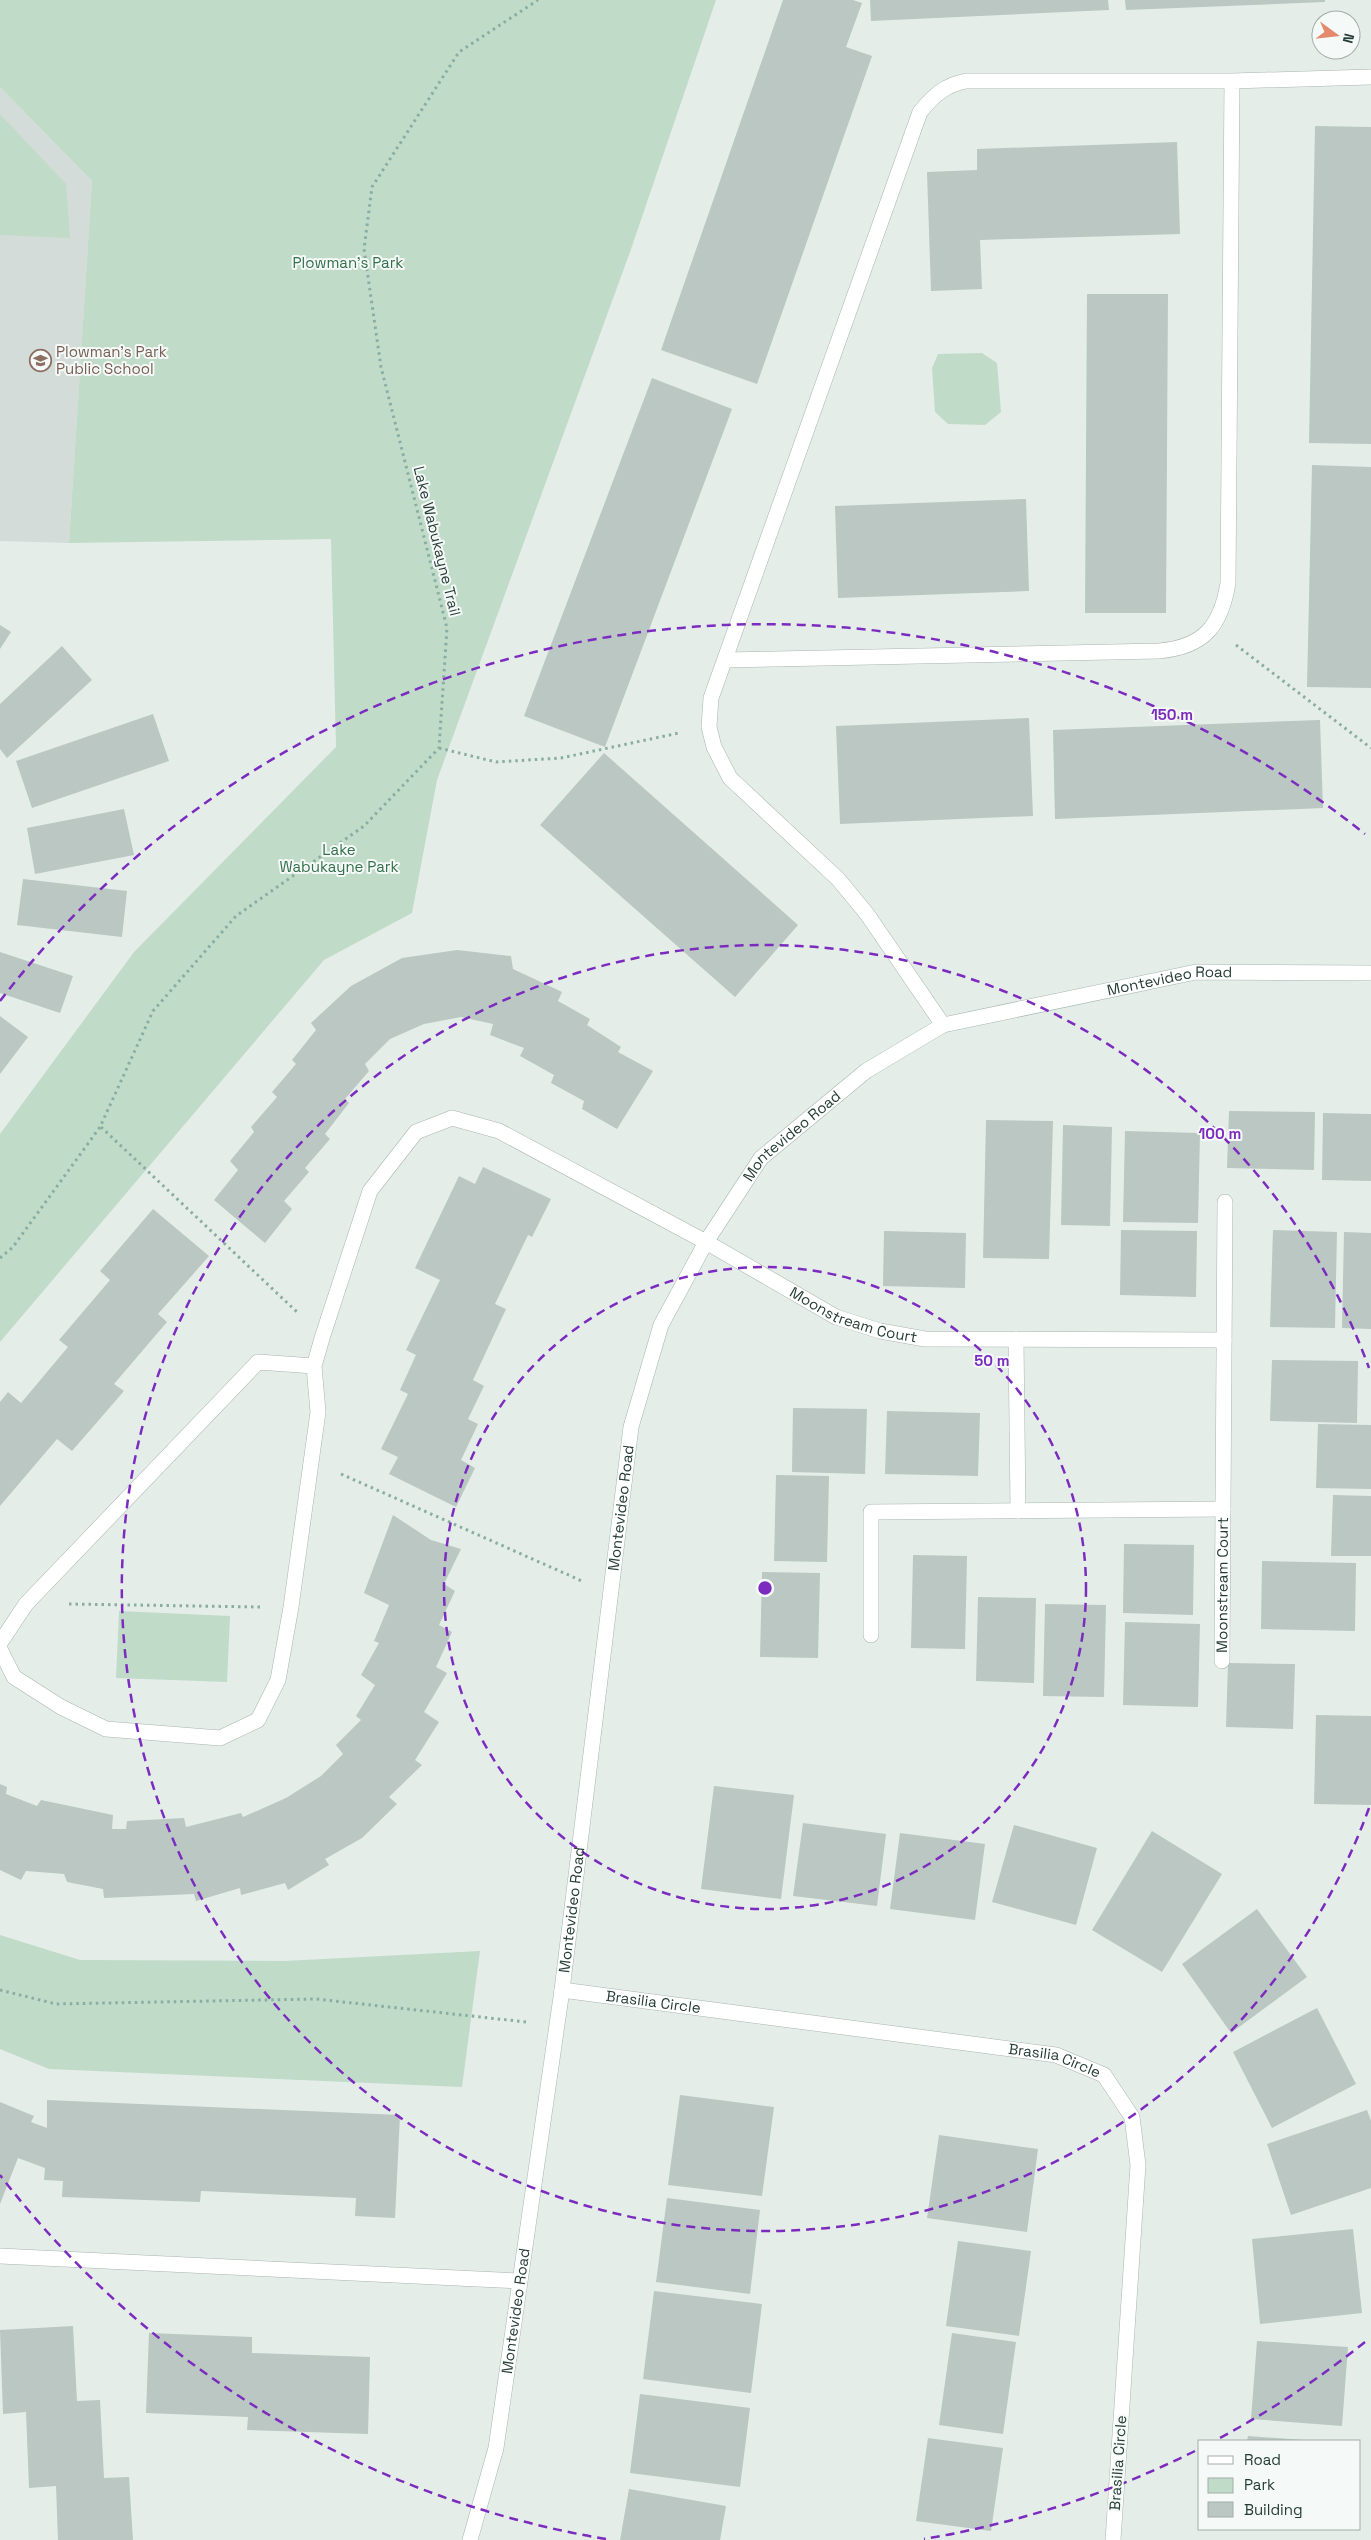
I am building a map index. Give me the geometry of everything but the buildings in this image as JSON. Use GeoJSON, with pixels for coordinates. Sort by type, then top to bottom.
{"type":"FeatureCollection","features":[{"type":"Feature","properties":{"kind":"street"},"geometry":{"type":"LineString","coordinates":[[942,1025],[867,914],[838,879],[734,783],[718,756],[709,727],[711,698],[920,112],[932,97],[949,84],[966,80],[1232,81],[1371,77]]}},
{"type":"Feature","properties":{"kind":"street"},"geometry":{"type":"LineString","coordinates":[[725,660],[1159,651],[1174,650],[1187,645],[1201,639],[1213,628],[1223,608],[1228,583],[1232,81]]}},
{"type":"Feature","properties":{"kind":"street","name":"Montevideo Road"},"geometry":{"type":"LineString","coordinates":[[470,2540],[496,2448],[562,1990],[631,1427],[661,1325],[706,1242],[761,1158],[866,1071],[942,1025],[1196,972],[1371,973]]}},
{"type":"Feature","properties":{"kind":"street","name":"Moonstream Court"},"geometry":{"type":"LineString","coordinates":[[314,1366],[370,1191],[416,1132],[452,1118],[499,1131],[706,1242],[836,1317],[880,1331],[925,1339],[1224,1340]]}},
{"type":"Feature","properties":{"kind":"street","name":"Moonstream Court"},"geometry":{"type":"LineString","coordinates":[[1222,1661],[1225,1202]]}},
{"type":"Feature","properties":{"kind":"street"},"geometry":{"type":"LineString","coordinates":[[1016,1339],[1018,1511]]}},
{"type":"Feature","properties":{"kind":"street"},"geometry":{"type":"LineString","coordinates":[[0,1643],[26,1604],[258,1362],[314,1366],[318,1412],[291,1608],[278,1680],[258,1720],[220,1738],[106,1729],[61,1706],[14,1677],[0,1649]]}},
{"type":"Feature","properties":{"kind":"street","name":"Moonstream Court"},"geometry":{"type":"LineString","coordinates":[[871,1635],[871,1512],[1223,1509]]}},
{"type":"Feature","properties":{"kind":"street","name":"Brasilia Circle"},"geometry":{"type":"LineString","coordinates":[[562,1990],[1056,2055],[1104,2075],[1132,2116],[1138,2165],[1113,2540]]}},
{"type":"Feature","properties":{"kind":"street"},"geometry":{"type":"LineString","coordinates":[[0,2256],[519,2281]]}},
{"type":"Feature","properties":{"kind":"path","name":"Lake Wabukayne Trail"},"geometry":{"type":"LineString","coordinates":[[439,748],[447,628],[381,367],[364,249],[372,187],[459,52],[538,0]]}},
{"type":"Feature","properties":{"kind":"path"},"geometry":{"type":"LineString","coordinates":[[1213,628],[1371,748]]}},
{"type":"Feature","properties":{"kind":"path"},"geometry":{"type":"LineString","coordinates":[[0,1258],[13,1247],[100,1127],[153,1011],[236,916],[364,826],[439,748],[496,762],[561,758],[709,727]]}},
{"type":"Feature","properties":{"kind":"path"},"geometry":{"type":"LineString","coordinates":[[100,1127],[323,1335]]}},
{"type":"Feature","properties":{"kind":"path"},"geometry":{"type":"LineString","coordinates":[[311,1460],[610,1593]]}},
{"type":"Feature","properties":{"kind":"path"},"geometry":{"type":"LineString","coordinates":[[26,1604],[291,1608]]}},
{"type":"Feature","properties":{"kind":"path"},"geometry":{"type":"LineString","coordinates":[[0,1990],[56,2004],[316,1999],[557,2025]]}},
{"type":"Feature","properties":{"kind":"shaded area","name":"Plowman's Park Public School"},"geometry":{"type":"Polygon","coordinates":[[[0,87],[92,181],[69,543],[0,541],[0,87]]]}},
{"type":"Feature","properties":{"kind":"green space","name":"Plowman's Park"},"geometry":{"type":"Polygon","coordinates":[[[0,0],[716,0],[630,252],[437,780],[412,913],[324,960],[0,1342],[0,1134],[134,952],[336,747],[331,539],[69,543],[92,181],[0,87],[0,0]]]}},
{"type":"Feature","properties":{"kind":"green space"},"geometry":{"type":"Polygon","coordinates":[[[0,114],[66,184],[70,238],[0,235],[0,114]]]}},
{"type":"Feature","properties":{"kind":"green space"},"geometry":{"type":"Polygon","coordinates":[[[982,353],[997,363],[1001,412],[985,425],[948,424],[935,412],[932,368],[938,354],[982,353]]]}},
{"type":"Feature","properties":{"kind":"green space"},"geometry":{"type":"Polygon","coordinates":[[[119,1611],[230,1616],[227,1682],[116,1678],[119,1611]]]}},
{"type":"Feature","properties":{"kind":"green space"},"geometry":{"type":"Polygon","coordinates":[[[0,1935],[80,1960],[284,1961],[480,1951],[462,2087],[49,2069],[0,2049],[0,1935]]]}},
{"type":"Feature","properties":{"kind":"place","name":"Plowman's Park Public School"},"geometry":{"type":"Point","coordinates":[40,361]}},
{"type":"Feature","properties":{"kind":"park label","name":"Lake Wabukayne Park"},"geometry":{"type":"Point","coordinates":[339,858]}}]}
